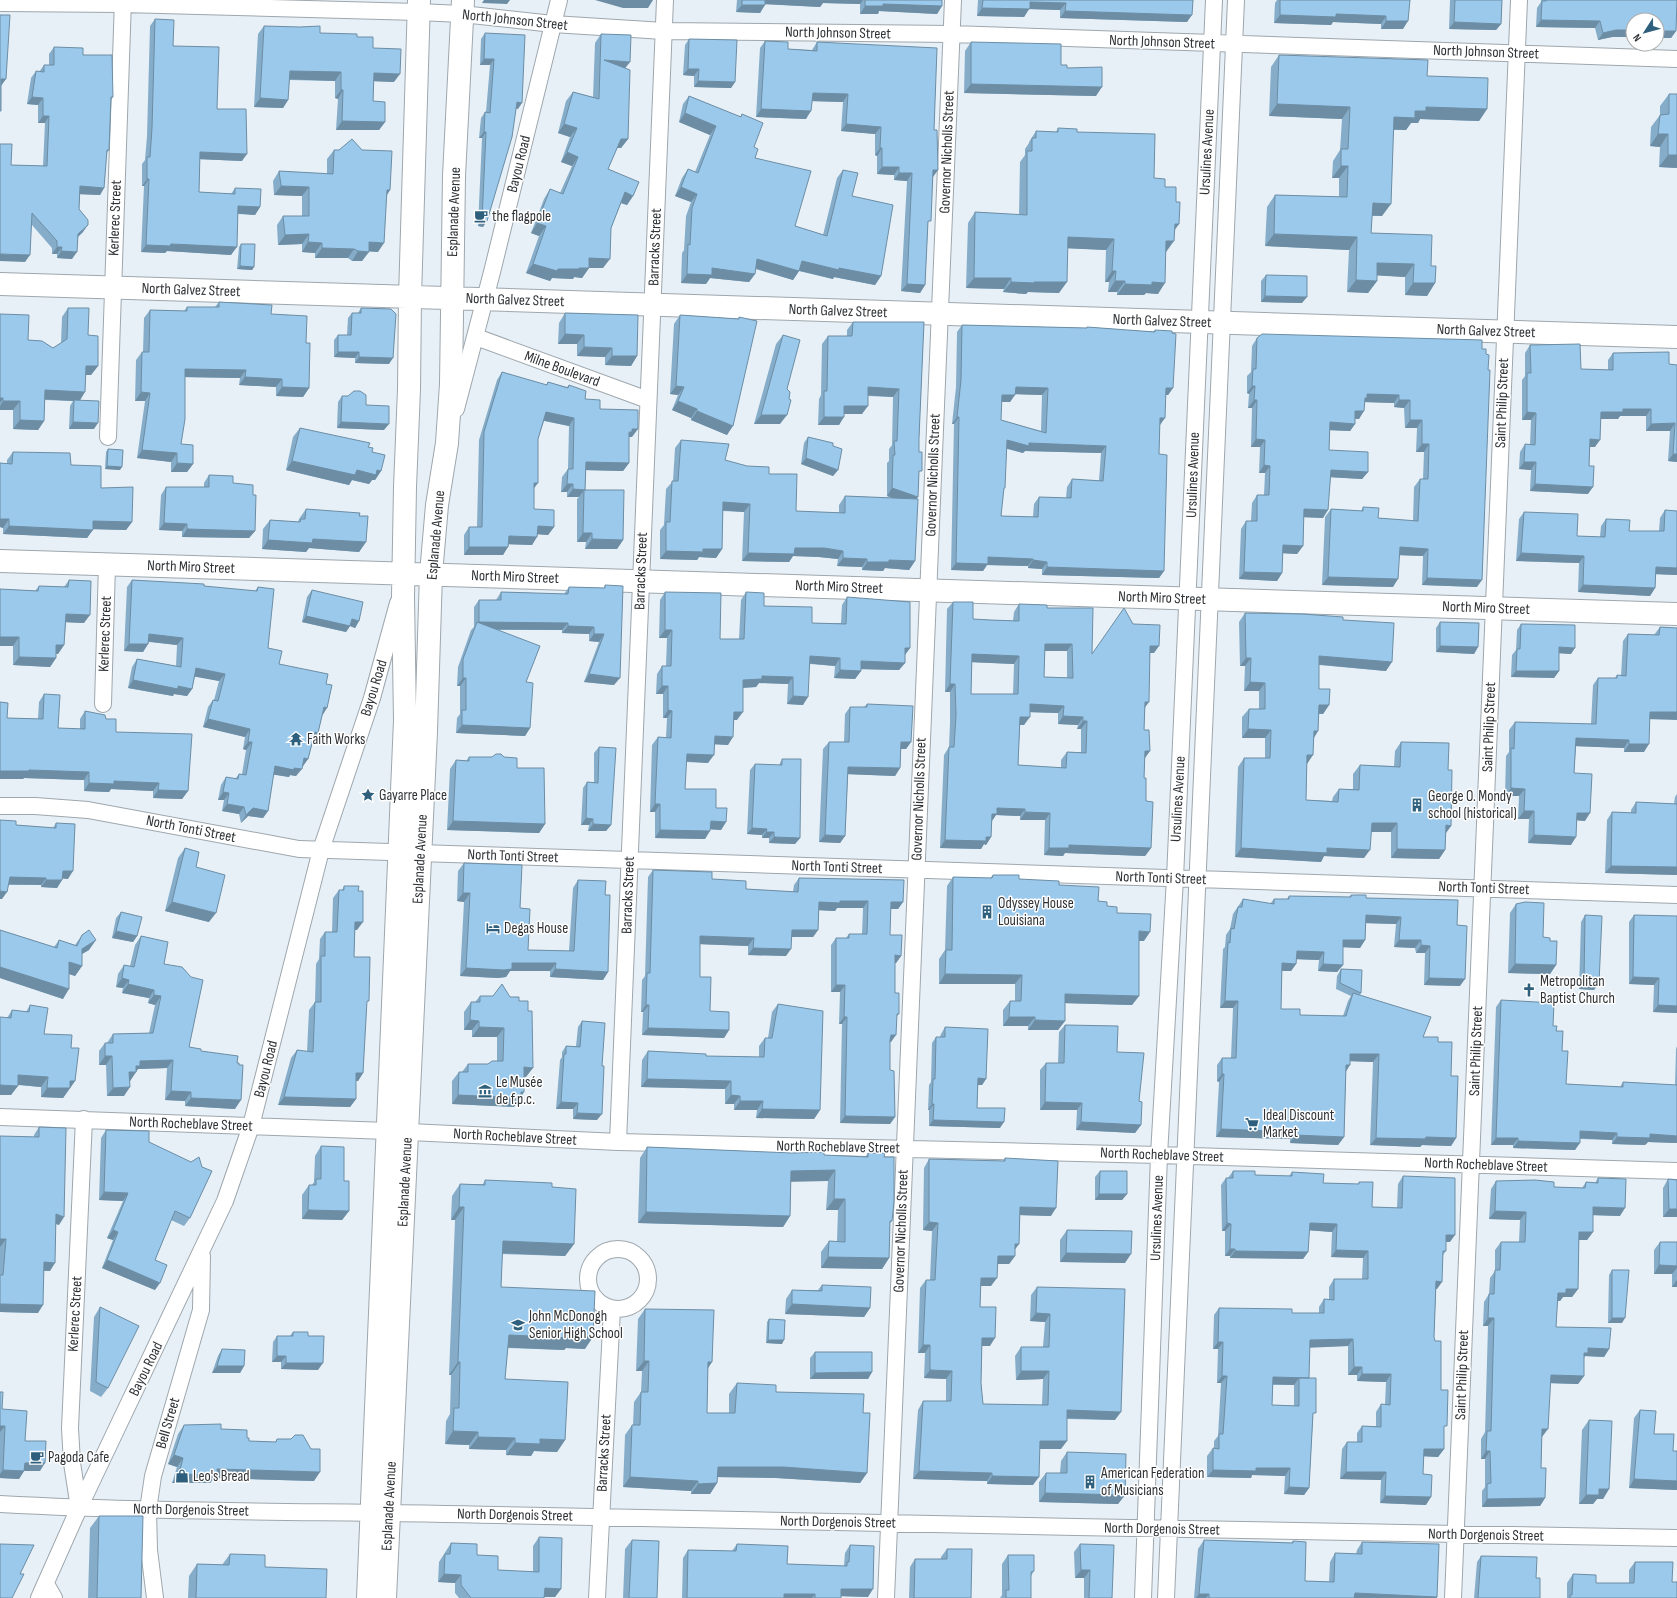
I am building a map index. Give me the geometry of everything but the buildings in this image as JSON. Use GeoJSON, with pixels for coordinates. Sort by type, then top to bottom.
{"type":"FeatureCollection","features":[{"type":"Feature","properties":{"kind":"street","name":"Bayou Road"},"geometry":{"type":"LineString","coordinates":[[447,443],[476,337],[559,0]]}},
{"type":"Feature","properties":{"kind":"street","name":"Barracks Street"},"geometry":{"type":"LineString","coordinates":[[618,1142],[665,0]]}},
{"type":"Feature","properties":{"kind":"street","name":"Governor Nicholls Street"},"geometry":{"type":"LineString","coordinates":[[886,1598],[953,0]]}},
{"type":"Feature","properties":{"kind":"street","name":"Ursulines Avenue"},"geometry":{"type":"LineString","coordinates":[[1143,1598],[1159,1155],[1175,878],[1214,0]]}},
{"type":"Feature","properties":{"kind":"street","name":"Ursulines Avenue"},"geometry":{"type":"LineString","coordinates":[[1166,1598],[1199,879],[1221,323],[1236,0]]}},
{"type":"Feature","properties":{"kind":"street","name":"Saint Philip Street"},"geometry":{"type":"LineString","coordinates":[[1453,1598],[1519,0]]}},
{"type":"Feature","properties":{"kind":"street","name":"North Johnson Street"},"geometry":{"type":"LineString","coordinates":[[0,3],[122,2],[462,7],[553,24],[664,31],[952,34],[1677,58]]}},
{"type":"Feature","properties":{"kind":"street","name":"Kerlerec Street"},"geometry":{"type":"LineString","coordinates":[[108,437],[122,2]]}},
{"type":"Feature","properties":{"kind":"street","name":"Esplanade Avenue"},"geometry":{"type":"LineString","coordinates":[[410,853],[404,720],[403,579],[419,6]]}},
{"type":"Feature","properties":{"kind":"street","name":"Esplanade Avenue"},"geometry":{"type":"LineString","coordinates":[[368,1598],[380,1512],[410,853],[437,505],[447,443],[451,384],[451,298],[454,176],[462,7]]}},
{"type":"Feature","properties":{"kind":"street","name":"North Galvez Street"},"geometry":{"type":"LineString","coordinates":[[0,284],[1677,337]]}},
{"type":"Feature","properties":{"kind":"street","name":"Milne Boulevard"},"geometry":{"type":"LineString","coordinates":[[476,337],[648,400]]}},
{"type":"Feature","properties":{"kind":"street","name":"North Miro Street"},"geometry":{"type":"LineString","coordinates":[[0,561],[107,564],[403,579],[431,574],[1677,614]]}},
{"type":"Feature","properties":{"kind":"street","name":"Kerlerec Street"},"geometry":{"type":"LineString","coordinates":[[103,704],[107,564]]}},
{"type":"Feature","properties":{"kind":"street","name":"Bayou Road"},"geometry":{"type":"LineString","coordinates":[[42,1591],[79,1508],[225,1201],[251,1126],[321,850],[372,698],[403,579]]}},
{"type":"Feature","properties":{"kind":"street","name":"North Tonti Street"},"geometry":{"type":"LineString","coordinates":[[0,806],[35,806],[88,810],[299,849],[1677,895]]}},
{"type":"Feature","properties":{"kind":"street","name":"North Rocheblave Street"},"geometry":{"type":"LineString","coordinates":[[0,1117],[618,1142],[905,1148],[1677,1171]]}},
{"type":"Feature","properties":{"kind":"street","name":"Kerlerec Street"},"geometry":{"type":"LineString","coordinates":[[79,1508],[72,1463],[70,1428],[84,1120]]}},
{"type":"Feature","properties":{"kind":"street","name":"Bell Street"},"geometry":{"type":"LineString","coordinates":[[155,1598],[149,1550],[148,1510],[153,1476],[201,1310],[202,1250]]}},
{"type":"Feature","properties":{"kind":"street","name":"Barracks Street"},"geometry":{"type":"LineString","coordinates":[[597,1598],[600,1517],[612,1309]]}},
{"type":"Feature","properties":{"kind":"street","name":"North Dorgenois Street"},"geometry":{"type":"LineString","coordinates":[[0,1504],[148,1510],[380,1512],[1169,1530],[1677,1538]]}},
{"type":"Feature","properties":{"kind":"street","name":"Esplanade Avenue"},"geometry":{"type":"LineString","coordinates":[[380,1512],[385,1598]]}},
{"type":"Feature","properties":{"kind":"street"},"geometry":{"type":"LineString","coordinates":[[42,1591],[54,1598]]}},
{"type":"Feature","properties":{"kind":"place","name":"the flagpole"},"geometry":{"type":"Point","coordinates":[481,216]}},
{"type":"Feature","properties":{"kind":"place","name":"Faith Works"},"geometry":{"type":"Point","coordinates":[296,739]}},
{"type":"Feature","properties":{"kind":"place","name":"Gayarre Place"},"geometry":{"type":"Point","coordinates":[368,795]}},
{"type":"Feature","properties":{"kind":"place","name":"George O. Mondy school (historical)"},"geometry":{"type":"Point","coordinates":[1417,805]}},
{"type":"Feature","properties":{"kind":"place","name":"Odyssey House Louisiana"},"geometry":{"type":"Point","coordinates":[987,912]}},
{"type":"Feature","properties":{"kind":"place","name":"Degas House"},"geometry":{"type":"Point","coordinates":[493,928]}},
{"type":"Feature","properties":{"kind":"place","name":"Metropolitan Baptist Church"},"geometry":{"type":"Point","coordinates":[1529,990]}},
{"type":"Feature","properties":{"kind":"place","name":"Le Musée de f.p.c."},"geometry":{"type":"Point","coordinates":[485,1091]}},
{"type":"Feature","properties":{"kind":"place","name":"Ideal Discount Market"},"geometry":{"type":"Point","coordinates":[1252,1124]}},
{"type":"Feature","properties":{"kind":"place","name":"John McDonogh Senior High School"},"geometry":{"type":"Point","coordinates":[518,1325]}},
{"type":"Feature","properties":{"kind":"place","name":"Pagoda Cafe"},"geometry":{"type":"Point","coordinates":[37,1457]}},
{"type":"Feature","properties":{"kind":"place","name":"Leo's Bread"},"geometry":{"type":"Point","coordinates":[182,1476]}},
{"type":"Feature","properties":{"kind":"place","name":"American Federation of Musicians"},"geometry":{"type":"Point","coordinates":[1090,1482]}}]}
